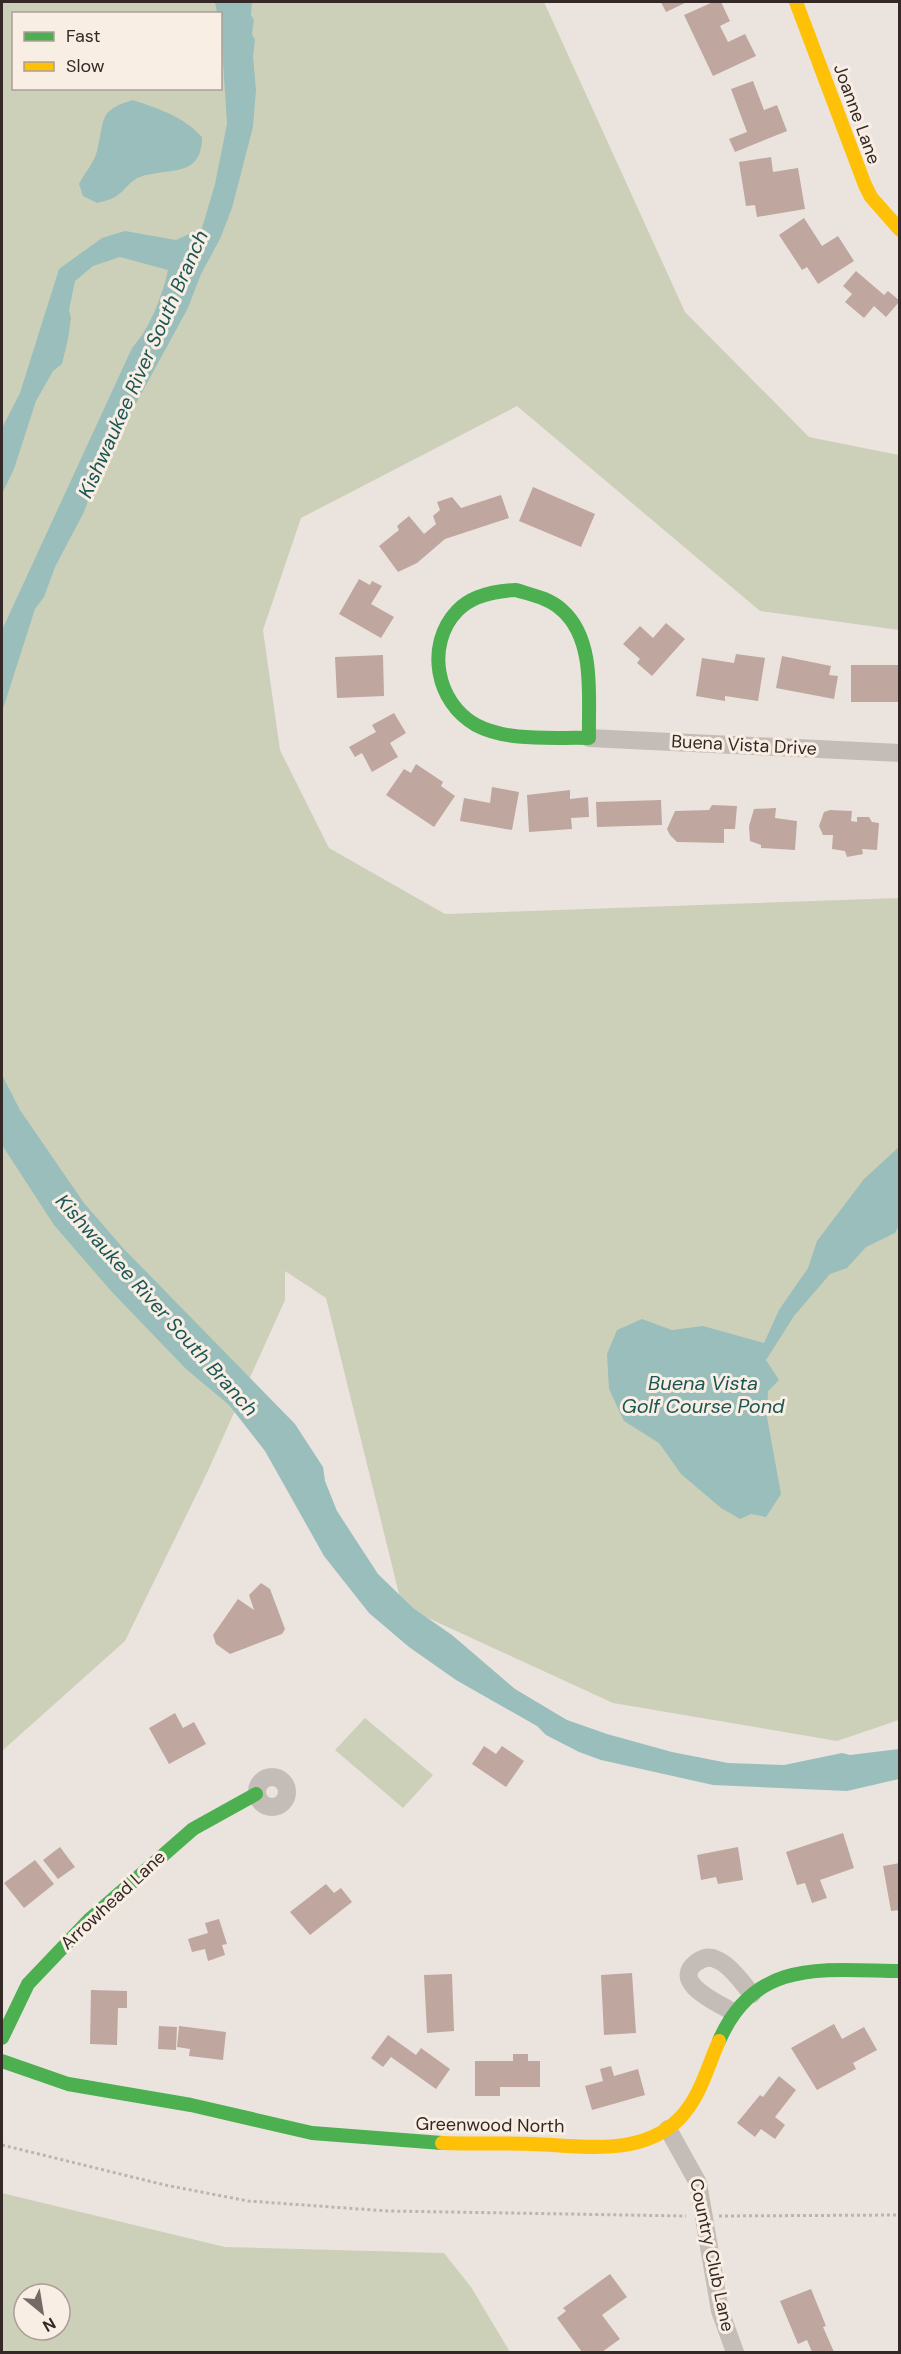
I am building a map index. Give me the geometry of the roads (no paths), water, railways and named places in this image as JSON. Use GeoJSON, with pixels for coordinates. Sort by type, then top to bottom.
{"type":"FeatureCollection","features":[{"type":"Feature","properties":{"kind":"street","name":"Joanne Lane"},"geometry":{"type":"LineString","coordinates":[[796,2],[865,186],[900,230]]}},
{"type":"Feature","properties":{"kind":"street","name":"Buena Vista Drive"},"geometry":{"type":"LineString","coordinates":[[590,738],[586,649],[576,627],[561,608],[532,593],[508,590],[485,594],[457,611],[443,634],[437,664],[444,693],[463,716],[476,725],[504,733],[590,738],[900,753]]}},
{"type":"Feature","properties":{"kind":"street","name":"Arrowhead Lane"},"geometry":{"type":"LineString","coordinates":[[2,2038],[28,1984],[89,1920],[193,1829],[256,1794]]}},
{"type":"Feature","properties":{"kind":"street"},"geometry":{"type":"LineString","coordinates":[[733,2012],[692,1985],[689,1977],[693,1965],[706,1958],[714,1958],[729,1969],[752,1994]]}},
{"type":"Feature","properties":{"kind":"street","name":"Greenwood North"},"geometry":{"type":"LineString","coordinates":[[2,2061],[74,2086],[189,2105],[289,2128],[339,2136],[411,2142],[594,2146],[642,2141],[681,2119],[699,2093],[718,2039],[733,2012],[752,1994],[779,1978],[795,1974],[900,1971]]}},
{"type":"Feature","properties":{"kind":"street","name":"Country Club Lane"},"geometry":{"type":"LineString","coordinates":[[668,2128],[694,2171],[720,2311],[735,2352]]}},
{"type":"Feature","properties":{"kind":"water","name":"Kishwaukee River South Branch"},"geometry":{"type":"Polygon","coordinates":[[[215,2],[252,2],[256,90],[253,127],[232,208],[188,308],[98,473],[84,512],[55,567],[44,597],[35,609],[2,712],[2,630],[132,348],[154,312],[168,270],[120,257],[93,266],[75,281],[69,310],[71,318],[68,339],[62,364],[53,371],[36,401],[14,469],[2,494],[2,428],[20,393],[59,269],[102,238],[125,231],[176,240],[202,228],[215,184],[227,124],[222,12],[217,12],[215,2]]]}},
{"type":"Feature","properties":{"kind":"water"},"geometry":{"type":"Polygon","coordinates":[[[133,100],[170,114],[187,124],[202,137],[200,150],[196,160],[190,165],[182,169],[140,177],[115,197],[97,203],[83,196],[79,184],[96,155],[104,118],[113,108],[133,100]]]}},
{"type":"Feature","properties":{"kind":"water","name":"Kishwaukee River South Branch"},"geometry":{"type":"Polygon","coordinates":[[[2,1075],[20,1110],[84,1203],[123,1248],[295,1424],[323,1467],[325,1481],[337,1511],[378,1574],[413,1608],[452,1635],[515,1689],[567,1720],[607,1734],[672,1752],[728,1763],[784,1765],[842,1753],[850,1755],[899,1749],[899,1779],[847,1791],[713,1785],[601,1760],[579,1752],[546,1735],[537,1726],[456,1680],[409,1647],[369,1613],[324,1556],[265,1451],[229,1405],[186,1369],[111,1291],[54,1225],[2,1145],[2,1075]]]}},
{"type":"Feature","properties":{"kind":"water","name":"Buena Vista Golf Course Pond"},"geometry":{"type":"Polygon","coordinates":[[[899,1147],[899,1225],[895,1233],[866,1247],[847,1268],[830,1274],[794,1316],[766,1360],[779,1380],[768,1391],[767,1417],[781,1494],[766,1517],[751,1514],[740,1519],[721,1508],[681,1474],[659,1443],[624,1421],[609,1389],[607,1354],[617,1330],[642,1319],[672,1330],[703,1326],[764,1343],[779,1310],[808,1268],[817,1241],[864,1179],[899,1147]]]}}]}
